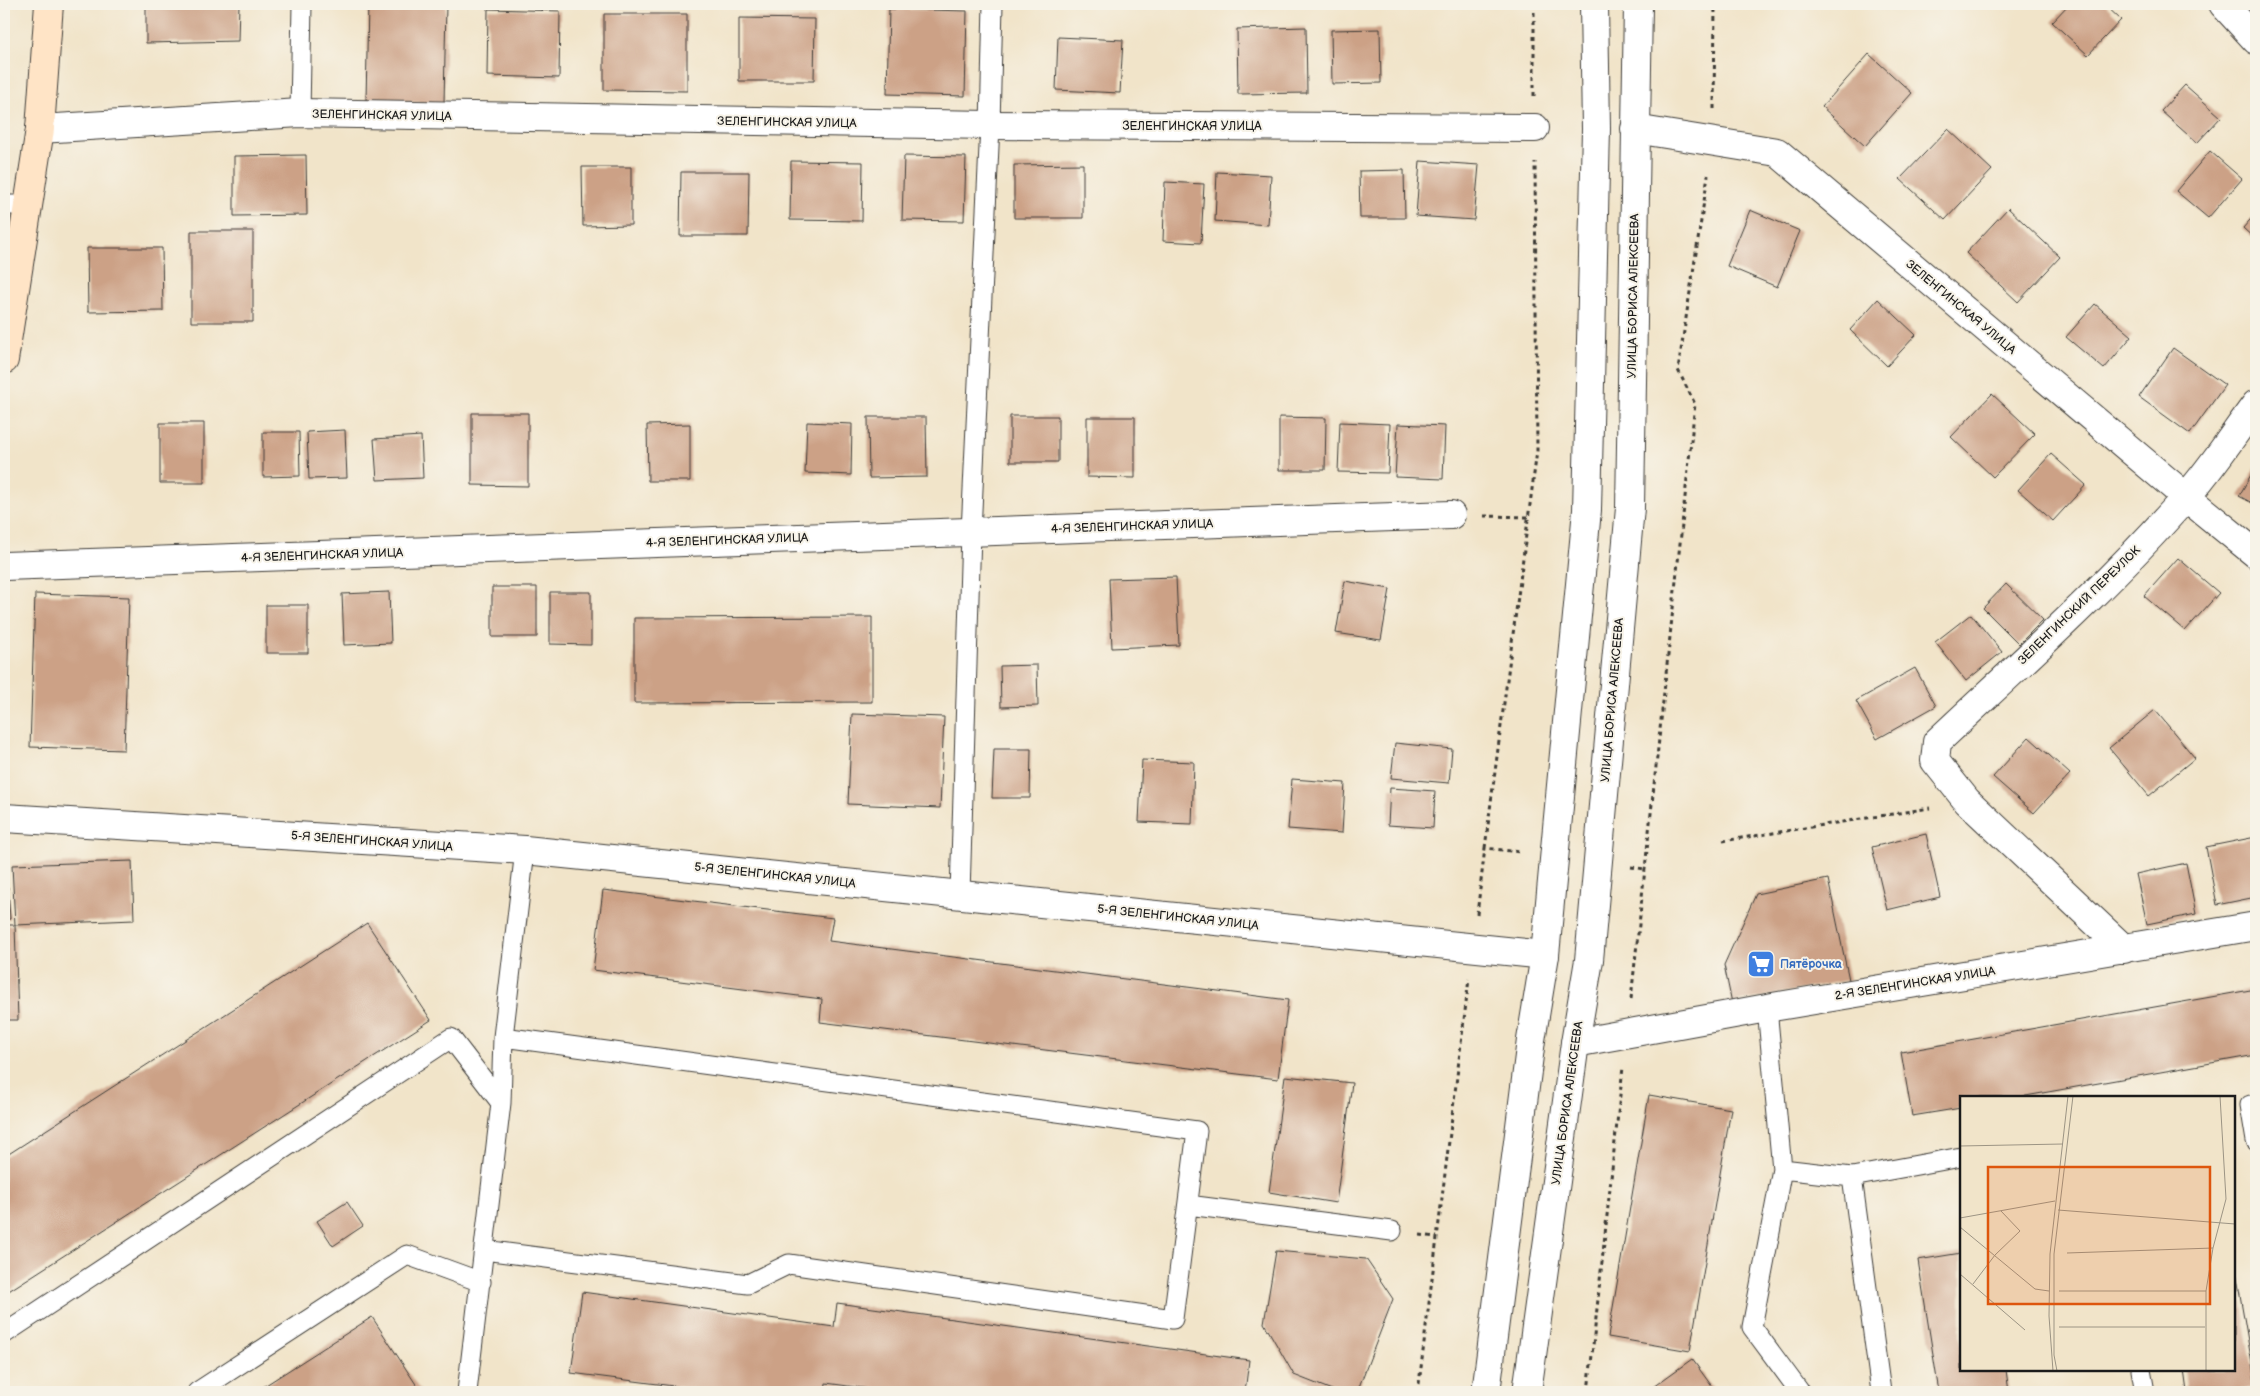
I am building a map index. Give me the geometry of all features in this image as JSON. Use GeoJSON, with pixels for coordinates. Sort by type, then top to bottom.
{"type":"FeatureCollection","features":[{"type":"Feature","properties":{"kind":"main road"},"geometry":{"type":"LineString","coordinates":[[4,360],[16,205],[40,129],[49,4]]}},
{"type":"Feature","properties":{"kind":"street"},"geometry":{"type":"LineString","coordinates":[[1486,1392],[1531,1040],[1545,955],[1587,510],[1596,129],[1594,4]]}},
{"type":"Feature","properties":{"kind":"street","name":"УЛИЦА БОРИСА АЛЕКСЕЕВА"},"geometry":{"type":"LineString","coordinates":[[1527,1392],[1575,1043],[1589,960],[1630,508],[1638,4]]}},
{"type":"Feature","properties":{"kind":"street"},"geometry":{"type":"LineString","coordinates":[[2223,4],[2256,40]]}},
{"type":"Feature","properties":{"kind":"street","name":"ЗЕЛЕНГИНСКАЯ УЛИЦА"},"geometry":{"type":"LineString","coordinates":[[40,129],[300,113],[990,125],[1534,128]]}},
{"type":"Feature","properties":{"kind":"street","name":"ЗЕЛЕНГИНСКАЯ УЛИЦА"},"geometry":{"type":"LineString","coordinates":[[1635,129],[1777,152],[2256,554]]}},
{"type":"Feature","properties":{"kind":"street","name":"ЗЕЛЕНГИНСКИЙ ПЕРЕУЛОК"},"geometry":{"type":"LineString","coordinates":[[2124,949],[1967,801],[1935,761],[1936,742],[2063,624],[2186,497],[2256,404]]}},
{"type":"Feature","properties":{"kind":"street","name":"4-Я ЗЕЛЕНГИНСКАЯ УЛИЦА"},"geometry":{"type":"LineString","coordinates":[[4,566],[1450,515]]}},
{"type":"Feature","properties":{"kind":"street","name":"5-Я ЗЕЛЕНГИНСКАЯ УЛИЦА"},"geometry":{"type":"LineString","coordinates":[[4,818],[524,850],[1545,955]]}},
{"type":"Feature","properties":{"kind":"street","name":"2-Я ЗЕЛЕНГИНСКАЯ УЛИЦА"},"geometry":{"type":"LineString","coordinates":[[1575,1043],[1767,1008],[2256,926]]}},
{"type":"Feature","properties":{"kind":"lane"},"geometry":{"type":"LineString","coordinates":[[300,113],[302,4]]}},
{"type":"Feature","properties":{"kind":"lane"},"geometry":{"type":"LineString","coordinates":[[960,894],[970,532],[990,125],[993,4]]}},
{"type":"Feature","properties":{"kind":"lane"},"geometry":{"type":"LineString","coordinates":[[468,1392],[501,1103],[503,1037],[524,850]]}},
{"type":"Feature","properties":{"kind":"lane"},"geometry":{"type":"LineString","coordinates":[[1767,1008],[1782,1169],[1752,1327],[1800,1392]]}},
{"type":"Feature","properties":{"kind":"lane"},"geometry":{"type":"LineString","coordinates":[[484,1250],[748,1284],[789,1264],[1174,1318],[1197,1131],[503,1037]]}},
{"type":"Feature","properties":{"kind":"lane"},"geometry":{"type":"LineString","coordinates":[[4,1334],[451,1038],[501,1103]]}},
{"type":"Feature","properties":{"kind":"lane"},"geometry":{"type":"LineString","coordinates":[[2247,1106],[2256,1141]]}},
{"type":"Feature","properties":{"kind":"lane"},"geometry":{"type":"LineString","coordinates":[[1782,1169],[1852,1177],[1960,1157]]}},
{"type":"Feature","properties":{"kind":"lane"},"geometry":{"type":"LineString","coordinates":[[1852,1177],[1881,1392]]}},
{"type":"Feature","properties":{"kind":"lane"},"geometry":{"type":"LineString","coordinates":[[1188,1205],[1392,1231]]}},
{"type":"Feature","properties":{"kind":"lane"},"geometry":{"type":"LineString","coordinates":[[196,1392],[407,1255],[481,1282]]}},
{"type":"Feature","properties":{"kind":"lane"},"geometry":{"type":"LineString","coordinates":[[2141,1371],[2145,1392]]}},
{"type":"Feature","properties":{"kind":"path"},"geometry":{"type":"LineString","coordinates":[[1485,848],[1537,451],[1534,4]]}},
{"type":"Feature","properties":{"kind":"path"},"geometry":{"type":"LineString","coordinates":[[1588,1392],[1695,404],[1678,370],[1713,141],[1716,4]]}},
{"type":"Feature","properties":{"kind":"path"},"geometry":{"type":"LineString","coordinates":[[1450,515],[1528,517]]}},
{"type":"Feature","properties":{"kind":"path"},"geometry":{"type":"LineString","coordinates":[[1723,841],[1967,801]]}},
{"type":"Feature","properties":{"kind":"path"},"geometry":{"type":"LineString","coordinates":[[1418,1392],[1473,948]]}},
{"type":"Feature","properties":{"kind":"building"},"geometry":{"type":"Polygon","coordinates":[[[146,4],[239,4],[238,41],[146,43],[146,4]]]}},
{"type":"Feature","properties":{"kind":"building"},"geometry":{"type":"Polygon","coordinates":[[[368,4],[446,4],[444,103],[366,101],[368,4]]]}},
{"type":"Feature","properties":{"kind":"building"},"geometry":{"type":"Polygon","coordinates":[[[2069,4],[2104,4],[2121,20],[2088,55],[2052,22],[2069,4]]]}},
{"type":"Feature","properties":{"kind":"building"},"geometry":{"type":"Polygon","coordinates":[[[488,9],[560,11],[559,78],[487,76],[488,9]]]}},
{"type":"Feature","properties":{"kind":"building"},"geometry":{"type":"Polygon","coordinates":[[[889,9],[967,11],[965,96],[887,94],[889,9]]]}},
{"type":"Feature","properties":{"kind":"building"},"geometry":{"type":"Polygon","coordinates":[[[604,14],[687,14],[687,91],[604,90],[604,14]]]}},
{"type":"Feature","properties":{"kind":"building"},"geometry":{"type":"Polygon","coordinates":[[[739,18],[815,19],[814,81],[739,81],[739,18]]]}},
{"type":"Feature","properties":{"kind":"building"},"geometry":{"type":"Polygon","coordinates":[[[1306,27],[1307,93],[1238,94],[1237,29],[1306,27]]]}},
{"type":"Feature","properties":{"kind":"building"},"geometry":{"type":"Polygon","coordinates":[[[1380,29],[1381,83],[1332,84],[1331,30],[1380,29]]]}},
{"type":"Feature","properties":{"kind":"building"},"geometry":{"type":"Polygon","coordinates":[[[1058,37],[1123,40],[1120,93],[1056,90],[1058,37]]]}},
{"type":"Feature","properties":{"kind":"building"},"geometry":{"type":"Polygon","coordinates":[[[1869,54],[1912,93],[1865,146],[1822,107],[1869,54]]]}},
{"type":"Feature","properties":{"kind":"building"},"geometry":{"type":"Polygon","coordinates":[[[2185,85],[2221,117],[2197,143],[2161,111],[2185,85]]]}},
{"type":"Feature","properties":{"kind":"building"},"geometry":{"type":"Polygon","coordinates":[[[1948,129],[1992,170],[1945,220],[1900,179],[1948,129]]]}},
{"type":"Feature","properties":{"kind":"building"},"geometry":{"type":"Polygon","coordinates":[[[2210,151],[2242,179],[2208,218],[2176,191],[2210,151]]]}},
{"type":"Feature","properties":{"kind":"building"},"geometry":{"type":"Polygon","coordinates":[[[306,155],[307,215],[234,216],[234,156],[306,155]]]}},
{"type":"Feature","properties":{"kind":"building"},"geometry":{"type":"Polygon","coordinates":[[[904,156],[966,157],[964,221],[902,220],[904,156]]]}},
{"type":"Feature","properties":{"kind":"building"},"geometry":{"type":"Polygon","coordinates":[[[791,161],[863,162],[862,221],[790,220],[791,161]]]}},
{"type":"Feature","properties":{"kind":"building"},"geometry":{"type":"Polygon","coordinates":[[[1420,161],[1479,165],[1474,220],[1416,216],[1420,161]]]}},
{"type":"Feature","properties":{"kind":"building"},"geometry":{"type":"Polygon","coordinates":[[[1083,164],[1083,218],[1014,218],[1014,165],[1083,164]]]}},
{"type":"Feature","properties":{"kind":"building"},"geometry":{"type":"Polygon","coordinates":[[[582,167],[631,167],[631,225],[583,226],[582,167]]]}},
{"type":"Feature","properties":{"kind":"building"},"geometry":{"type":"Polygon","coordinates":[[[1404,170],[1405,218],[1360,218],[1359,171],[1404,170]]]}},
{"type":"Feature","properties":{"kind":"building"},"geometry":{"type":"Polygon","coordinates":[[[681,172],[749,172],[748,236],[680,236],[681,172]]]}},
{"type":"Feature","properties":{"kind":"building"},"geometry":{"type":"Polygon","coordinates":[[[1217,172],[1271,175],[1268,225],[1215,221],[1217,172]]]}},
{"type":"Feature","properties":{"kind":"building"},"geometry":{"type":"Polygon","coordinates":[[[1165,182],[1204,184],[1201,243],[1163,241],[1165,182]]]}},
{"type":"Feature","properties":{"kind":"building"},"geometry":{"type":"Polygon","coordinates":[[[2008,208],[2060,257],[2018,302],[1966,253],[2008,208]]]}},
{"type":"Feature","properties":{"kind":"building"},"geometry":{"type":"Polygon","coordinates":[[[1750,210],[1800,231],[1777,287],[1727,266],[1750,210]]]}},
{"type":"Feature","properties":{"kind":"building"},"geometry":{"type":"Polygon","coordinates":[[[2256,213],[2256,240],[2243,228],[2256,213]]]}},
{"type":"Feature","properties":{"kind":"building"},"geometry":{"type":"Polygon","coordinates":[[[191,231],[253,231],[253,322],[191,322],[191,231]]]}},
{"type":"Feature","properties":{"kind":"building"},"geometry":{"type":"Polygon","coordinates":[[[87,248],[162,248],[163,311],[88,312],[87,248]]]}},
{"type":"Feature","properties":{"kind":"building"},"geometry":{"type":"Polygon","coordinates":[[[1878,299],[1916,335],[1887,366],[1850,330],[1878,299]]]}},
{"type":"Feature","properties":{"kind":"building"},"geometry":{"type":"Polygon","coordinates":[[[2095,304],[2132,336],[2104,369],[2066,337],[2095,304]]]}},
{"type":"Feature","properties":{"kind":"building"},"geometry":{"type":"Polygon","coordinates":[[[2173,348],[2225,385],[2190,434],[2139,397],[2173,348]]]}},
{"type":"Feature","properties":{"kind":"building"},"geometry":{"type":"Polygon","coordinates":[[[1992,394],[2035,434],[1993,477],[1951,437],[1992,394]]]}},
{"type":"Feature","properties":{"kind":"building"},"geometry":{"type":"Polygon","coordinates":[[[472,413],[528,413],[528,486],[472,485],[472,413]]]}},
{"type":"Feature","properties":{"kind":"building"},"geometry":{"type":"Polygon","coordinates":[[[1010,416],[1058,416],[1058,462],[1010,462],[1010,416]]]}},
{"type":"Feature","properties":{"kind":"building"},"geometry":{"type":"Polygon","coordinates":[[[868,417],[926,417],[927,477],[869,478],[868,417]]]}},
{"type":"Feature","properties":{"kind":"building"},"geometry":{"type":"Polygon","coordinates":[[[1087,417],[1135,417],[1135,478],[1087,477],[1087,417]]]}},
{"type":"Feature","properties":{"kind":"building"},"geometry":{"type":"Polygon","coordinates":[[[1279,417],[1326,418],[1325,470],[1279,470],[1279,417]]]}},
{"type":"Feature","properties":{"kind":"building"},"geometry":{"type":"Polygon","coordinates":[[[807,422],[852,424],[851,475],[805,473],[807,422]]]}},
{"type":"Feature","properties":{"kind":"building"},"geometry":{"type":"Polygon","coordinates":[[[1340,422],[1390,424],[1388,473],[1338,472],[1340,422]]]}},
{"type":"Feature","properties":{"kind":"building"},"geometry":{"type":"Polygon","coordinates":[[[160,423],[204,423],[204,483],[160,483],[160,423]]]}},
{"type":"Feature","properties":{"kind":"building"},"geometry":{"type":"Polygon","coordinates":[[[690,424],[690,481],[648,481],[647,425],[690,424]]]}},
{"type":"Feature","properties":{"kind":"building"},"geometry":{"type":"Polygon","coordinates":[[[1398,424],[1445,426],[1443,479],[1395,477],[1398,424]]]}},
{"type":"Feature","properties":{"kind":"building"},"geometry":{"type":"Polygon","coordinates":[[[345,430],[347,478],[309,479],[307,432],[345,430]]]}},
{"type":"Feature","properties":{"kind":"building"},"geometry":{"type":"Polygon","coordinates":[[[263,432],[299,432],[300,476],[263,477],[263,432]]]}},
{"type":"Feature","properties":{"kind":"building"},"geometry":{"type":"Polygon","coordinates":[[[421,436],[423,478],[377,480],[374,439],[421,436]]]}},
{"type":"Feature","properties":{"kind":"building"},"geometry":{"type":"Polygon","coordinates":[[[2051,454],[2086,485],[2053,521],[2018,490],[2051,454]]]}},
{"type":"Feature","properties":{"kind":"building"},"geometry":{"type":"Polygon","coordinates":[[[2256,466],[2256,505],[2239,496],[2256,466]]]}},
{"type":"Feature","properties":{"kind":"building"},"geometry":{"type":"Polygon","coordinates":[[[2178,558],[2219,593],[2185,631],[2144,596],[2178,558]]]}},
{"type":"Feature","properties":{"kind":"building"},"geometry":{"type":"Polygon","coordinates":[[[1176,577],[1179,645],[1112,648],[1109,579],[1176,577]]]}},
{"type":"Feature","properties":{"kind":"building"},"geometry":{"type":"Polygon","coordinates":[[[1345,581],[1390,589],[1381,640],[1336,633],[1345,581]]]}},
{"type":"Feature","properties":{"kind":"building"},"geometry":{"type":"Polygon","coordinates":[[[2006,584],[2043,620],[2019,644],[1983,608],[2006,584]]]}},
{"type":"Feature","properties":{"kind":"building"},"geometry":{"type":"Polygon","coordinates":[[[492,587],[537,587],[537,637],[492,637],[492,587]]]}},
{"type":"Feature","properties":{"kind":"building"},"geometry":{"type":"Polygon","coordinates":[[[389,592],[391,643],[344,645],[342,594],[389,592]]]}},
{"type":"Feature","properties":{"kind":"building"},"geometry":{"type":"Polygon","coordinates":[[[550,592],[591,592],[591,645],[550,644],[550,592]]]}},
{"type":"Feature","properties":{"kind":"building"},"geometry":{"type":"Polygon","coordinates":[[[35,594],[129,597],[124,750],[30,747],[35,594]]]}},
{"type":"Feature","properties":{"kind":"building"},"geometry":{"type":"Polygon","coordinates":[[[266,605],[308,605],[308,653],[266,653],[266,605]]]}},
{"type":"Feature","properties":{"kind":"building"},"geometry":{"type":"Polygon","coordinates":[[[1971,614],[2002,652],[1966,681],[1935,642],[1971,614]]]}},
{"type":"Feature","properties":{"kind":"building"},"geometry":{"type":"Polygon","coordinates":[[[872,617],[872,702],[634,703],[634,618],[872,617]]]}},
{"type":"Feature","properties":{"kind":"building"},"geometry":{"type":"Polygon","coordinates":[[[1037,665],[1038,706],[1001,707],[1000,666],[1037,665]]]}},
{"type":"Feature","properties":{"kind":"building"},"geometry":{"type":"Polygon","coordinates":[[[1915,668],[1936,706],[1877,739],[1856,701],[1915,668]]]}},
{"type":"Feature","properties":{"kind":"building"},"geometry":{"type":"Polygon","coordinates":[[[2155,710],[2195,758],[2149,796],[2109,748],[2155,710]]]}},
{"type":"Feature","properties":{"kind":"building"},"geometry":{"type":"Polygon","coordinates":[[[852,714],[944,717],[940,808],[848,804],[852,714]]]}},
{"type":"Feature","properties":{"kind":"building"},"geometry":{"type":"Polygon","coordinates":[[[2029,737],[2070,774],[2034,813],[1993,777],[2029,737]]]}},
{"type":"Feature","properties":{"kind":"building"},"geometry":{"type":"Polygon","coordinates":[[[1395,743],[1452,749],[1449,783],[1391,778],[1395,743]]]}},
{"type":"Feature","properties":{"kind":"building"},"geometry":{"type":"Polygon","coordinates":[[[994,749],[1031,749],[1030,798],[992,798],[994,749]]]}},
{"type":"Feature","properties":{"kind":"building"},"geometry":{"type":"Polygon","coordinates":[[[1142,760],[1194,762],[1192,824],[1139,822],[1142,760]]]}},
{"type":"Feature","properties":{"kind":"building"},"geometry":{"type":"Polygon","coordinates":[[[1292,779],[1345,783],[1342,833],[1288,829],[1292,779]]]}},
{"type":"Feature","properties":{"kind":"building"},"geometry":{"type":"Polygon","coordinates":[[[1390,788],[1435,791],[1433,828],[1388,825],[1390,788]]]}},
{"type":"Feature","properties":{"kind":"building"},"geometry":{"type":"Polygon","coordinates":[[[1926,834],[1940,897],[1887,910],[1872,847],[1926,834]]]}},
{"type":"Feature","properties":{"kind":"building"},"geometry":{"type":"Polygon","coordinates":[[[2256,837],[2256,897],[2217,905],[2206,847],[2256,837]]]}},
{"type":"Feature","properties":{"kind":"building"},"geometry":{"type":"Polygon","coordinates":[[[132,861],[134,920],[15,925],[12,865],[132,861]]]}},
{"type":"Feature","properties":{"kind":"building"},"geometry":{"type":"Polygon","coordinates":[[[2186,863],[2196,914],[2147,924],[2136,874],[2186,863]]]}},
{"type":"Feature","properties":{"kind":"building"},"geometry":{"type":"Polygon","coordinates":[[[1828,879],[1849,980],[1732,1003],[1724,965],[1756,894],[1828,879]]]}},
{"type":"Feature","properties":{"kind":"building"},"geometry":{"type":"Polygon","coordinates":[[[4,887],[8,887],[10,919],[4,920],[4,887]]]}},
{"type":"Feature","properties":{"kind":"building"},"geometry":{"type":"Polygon","coordinates":[[[603,890],[833,918],[829,941],[1288,1000],[1278,1079],[820,1022],[822,999],[593,970],[603,890]]]}},
{"type":"Feature","properties":{"kind":"building"},"geometry":{"type":"Polygon","coordinates":[[[367,923],[431,1020],[4,1294],[4,1157],[367,923]]]}},
{"type":"Feature","properties":{"kind":"building"},"geometry":{"type":"Polygon","coordinates":[[[4,925],[15,925],[18,1020],[4,1020],[4,925]]]}},
{"type":"Feature","properties":{"kind":"building"},"geometry":{"type":"Polygon","coordinates":[[[2256,989],[2256,1055],[2026,1096],[1960,1096],[1960,1108],[1912,1116],[1901,1052],[2256,989]]]}},
{"type":"Feature","properties":{"kind":"building"},"geometry":{"type":"Polygon","coordinates":[[[1285,1076],[1352,1083],[1336,1203],[1269,1192],[1285,1076]]]}},
{"type":"Feature","properties":{"kind":"building"},"geometry":{"type":"Polygon","coordinates":[[[1649,1095],[1731,1109],[1690,1351],[1608,1337],[1649,1095]]]}},
{"type":"Feature","properties":{"kind":"building"},"geometry":{"type":"Polygon","coordinates":[[[347,1202],[363,1226],[333,1246],[317,1221],[347,1202]]]}},
{"type":"Feature","properties":{"kind":"building"},"geometry":{"type":"Polygon","coordinates":[[[1276,1251],[1366,1259],[1393,1299],[1357,1392],[1337,1392],[1294,1375],[1264,1323],[1276,1251]]]}},
{"type":"Feature","properties":{"kind":"building"},"geometry":{"type":"Polygon","coordinates":[[[1960,1253],[1960,1371],[2006,1371],[2009,1392],[1939,1392],[1918,1260],[1960,1253]]]}},
{"type":"Feature","properties":{"kind":"building"},"geometry":{"type":"Polygon","coordinates":[[[2235,1266],[2256,1387],[2227,1392],[2187,1392],[2184,1371],[2235,1371],[2235,1266]]]}},
{"type":"Feature","properties":{"kind":"building"},"geometry":{"type":"Polygon","coordinates":[[[582,1292],[834,1327],[837,1303],[1249,1360],[1245,1392],[892,1392],[826,1383],[825,1392],[721,1392],[571,1373],[582,1292]]]}},
{"type":"Feature","properties":{"kind":"building"},"geometry":{"type":"Polygon","coordinates":[[[372,1317],[421,1392],[255,1392],[372,1317]]]}},
{"type":"Feature","properties":{"kind":"building"},"geometry":{"type":"Polygon","coordinates":[[[1692,1359],[1716,1392],[1646,1392],[1692,1359]]]}},
{"type":"Feature","properties":{"kind":"place","name":"Пятёрочка"},"geometry":{"type":"Point","coordinates":[1761,964]}}]}
